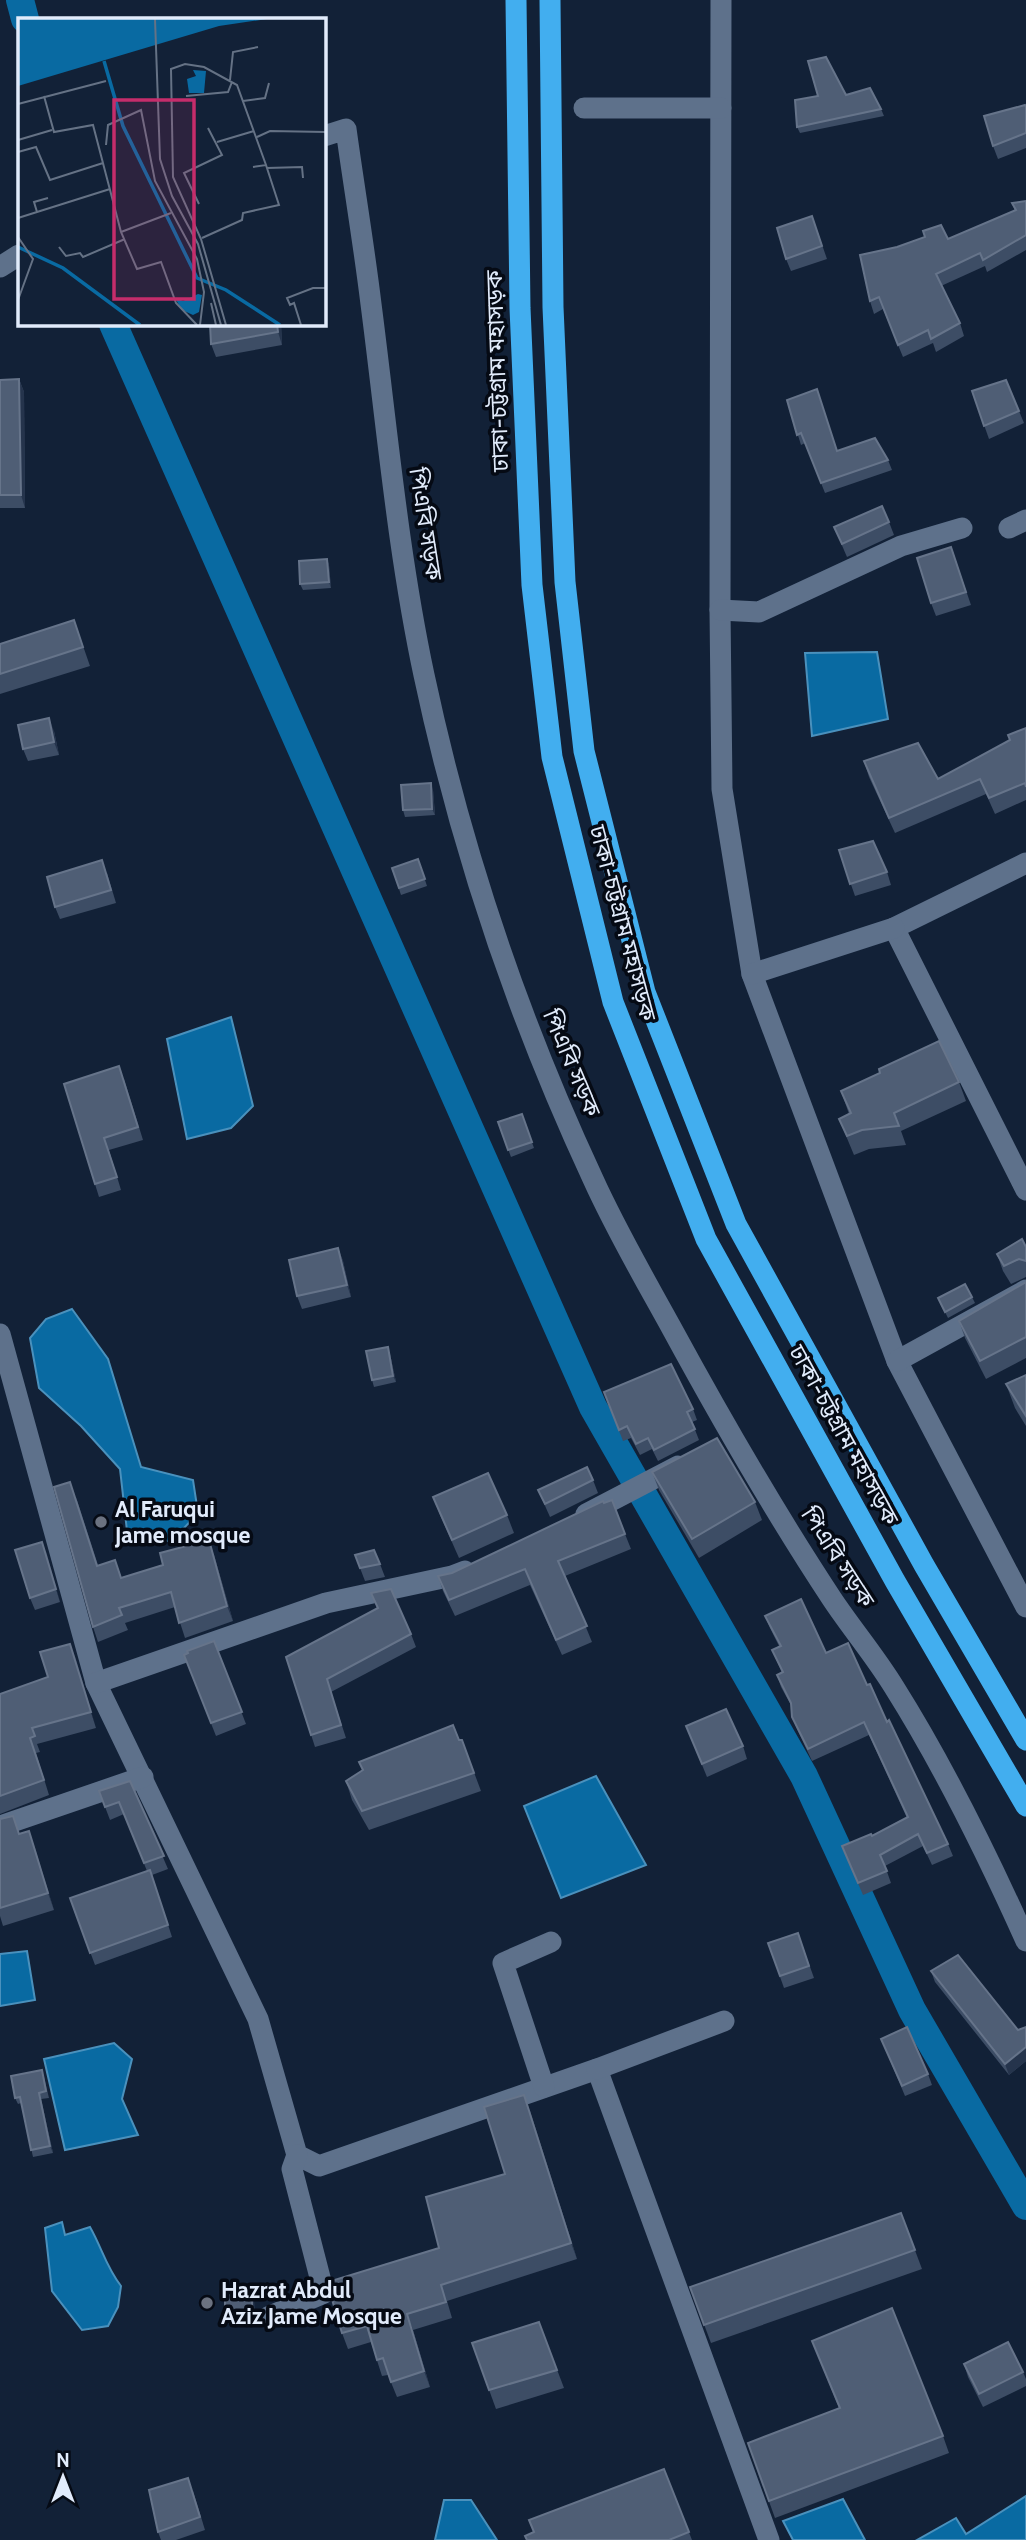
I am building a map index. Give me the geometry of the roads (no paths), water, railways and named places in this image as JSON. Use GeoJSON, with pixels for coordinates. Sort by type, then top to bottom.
{"type":"FeatureCollection","features":[{"type":"Feature","properties":{"kind":"highway","name":"ঢাকা-চট্টগ্রাম মহাসড়ক"},"geometry":{"type":"LineString","coordinates":[[516,0],[520,308],[532,585],[552,757],[613,1002],[706,1239],[895,1581],[1026,1806]]}},
{"type":"Feature","properties":{"kind":"highway","name":"ঢাকা-চট্টগ্রাম মহাসড়ক"},"geometry":{"type":"LineString","coordinates":[[550,0],[553,307],[565,582],[584,751],[645,992],[736,1224],[924,1565],[1026,1740]]}},
{"type":"Feature","properties":{"kind":"street"},"geometry":{"type":"LineString","coordinates":[[721,0],[722,789],[752,974],[897,1361],[1026,1607]]}},
{"type":"Feature","properties":{"kind":"street"},"geometry":{"type":"LineString","coordinates":[[584,108],[721,108]]}},
{"type":"Feature","properties":{"kind":"street","name":"পিএবি সড়ক"},"geometry":{"type":"LineString","coordinates":[[326,135],[346,129],[371,303],[397,524],[424,675],[453,796],[487,915],[529,1032],[593,1180],[635,1263],[720,1418],[833,1600],[899,1695],[982,1843],[1026,1941]]}},
{"type":"Feature","properties":{"kind":"street"},"geometry":{"type":"LineString","coordinates":[[0,267],[18,256]]}},
{"type":"Feature","properties":{"kind":"street"},"geometry":{"type":"LineString","coordinates":[[720,610],[759,612],[901,547],[962,528]]}},
{"type":"Feature","properties":{"kind":"street"},"geometry":{"type":"LineString","coordinates":[[752,974],[894,928],[1026,863]]}},
{"type":"Feature","properties":{"kind":"street"},"geometry":{"type":"LineString","coordinates":[[894,928],[1026,1190]]}},
{"type":"Feature","properties":{"kind":"street"},"geometry":{"type":"LineString","coordinates":[[897,1361],[1026,1290]]}},
{"type":"Feature","properties":{"kind":"street"},"geometry":{"type":"LineString","coordinates":[[0,1334],[96,1684],[258,2019],[297,2155],[292,2169],[324,2294],[268,2317]]}},
{"type":"Feature","properties":{"kind":"street"},"geometry":{"type":"LineString","coordinates":[[564,1525],[733,1437]]}},
{"type":"Feature","properties":{"kind":"street"},"geometry":{"type":"LineString","coordinates":[[96,1684],[326,1602],[452,1576],[489,1559]]}},
{"type":"Feature","properties":{"kind":"street"},"geometry":{"type":"LineString","coordinates":[[0,1826],[143,1777]]}},
{"type":"Feature","properties":{"kind":"street"},"geometry":{"type":"LineString","coordinates":[[544,2087],[503,1963],[551,1942]]}},
{"type":"Feature","properties":{"kind":"street"},"geometry":{"type":"LineString","coordinates":[[297,2155],[319,2166],[597,2069],[724,2021]]}},
{"type":"Feature","properties":{"kind":"street"},"geometry":{"type":"LineString","coordinates":[[597,2069],[769,2540]]}},
{"type":"Feature","properties":{"kind":"water"},"geometry":{"type":"Polygon","coordinates":[[[877,652],[888,719],[812,736],[805,653],[877,652]]]}},
{"type":"Feature","properties":{"kind":"water"},"geometry":{"type":"Polygon","coordinates":[[[231,1017],[253,1106],[231,1128],[187,1139],[167,1039],[231,1017]]]}},
{"type":"Feature","properties":{"kind":"water"},"geometry":{"type":"Polygon","coordinates":[[[72,1309],[108,1359],[141,1467],[193,1480],[198,1513],[171,1542],[127,1531],[120,1469],[81,1426],[39,1388],[30,1338],[46,1319],[72,1309]]]}},
{"type":"Feature","properties":{"kind":"water"},"geometry":{"type":"Polygon","coordinates":[[[596,1776],[646,1865],[561,1898],[524,1806],[596,1776]]]}},
{"type":"Feature","properties":{"kind":"water"},"geometry":{"type":"Polygon","coordinates":[[[27,1951],[35,2000],[0,2006],[0,1954],[27,1951]]]}},
{"type":"Feature","properties":{"kind":"water"},"geometry":{"type":"Polygon","coordinates":[[[114,2043],[132,2059],[122,2099],[138,2135],[65,2150],[44,2059],[114,2043]]]}},
{"type":"Feature","properties":{"kind":"water"},"geometry":{"type":"Polygon","coordinates":[[[62,2222],[65,2235],[90,2227],[121,2286],[118,2307],[108,2326],[82,2330],[52,2291],[45,2228],[62,2222]]]}},
{"type":"Feature","properties":{"kind":"water"},"geometry":{"type":"Polygon","coordinates":[[[1026,2496],[1026,2540],[917,2540],[956,2518],[966,2534],[1026,2496]]]}},
{"type":"Feature","properties":{"kind":"water"},"geometry":{"type":"Polygon","coordinates":[[[843,2499],[865,2540],[793,2540],[783,2521],[843,2499]]]}},
{"type":"Feature","properties":{"kind":"water"},"geometry":{"type":"Polygon","coordinates":[[[444,2500],[471,2500],[497,2540],[435,2540],[444,2500]]]}},
{"type":"Feature","properties":{"kind":"waterway"},"geometry":{"type":"LineString","coordinates":[[20,0],[25,18]]}},
{"type":"Feature","properties":{"kind":"waterway"},"geometry":{"type":"LineString","coordinates":[[114,326],[593,1407],[804,1776],[912,2010],[1026,2206]]}},
{"type":"Feature","properties":{"kind":"place","name":"Al Faruqui Jame mosque"},"geometry":{"type":"Point","coordinates":[101,1522]}},
{"type":"Feature","properties":{"kind":"place","name":"Hazrat Abdul Aziz Jame Mosque"},"geometry":{"type":"Point","coordinates":[207,2303]}}]}
